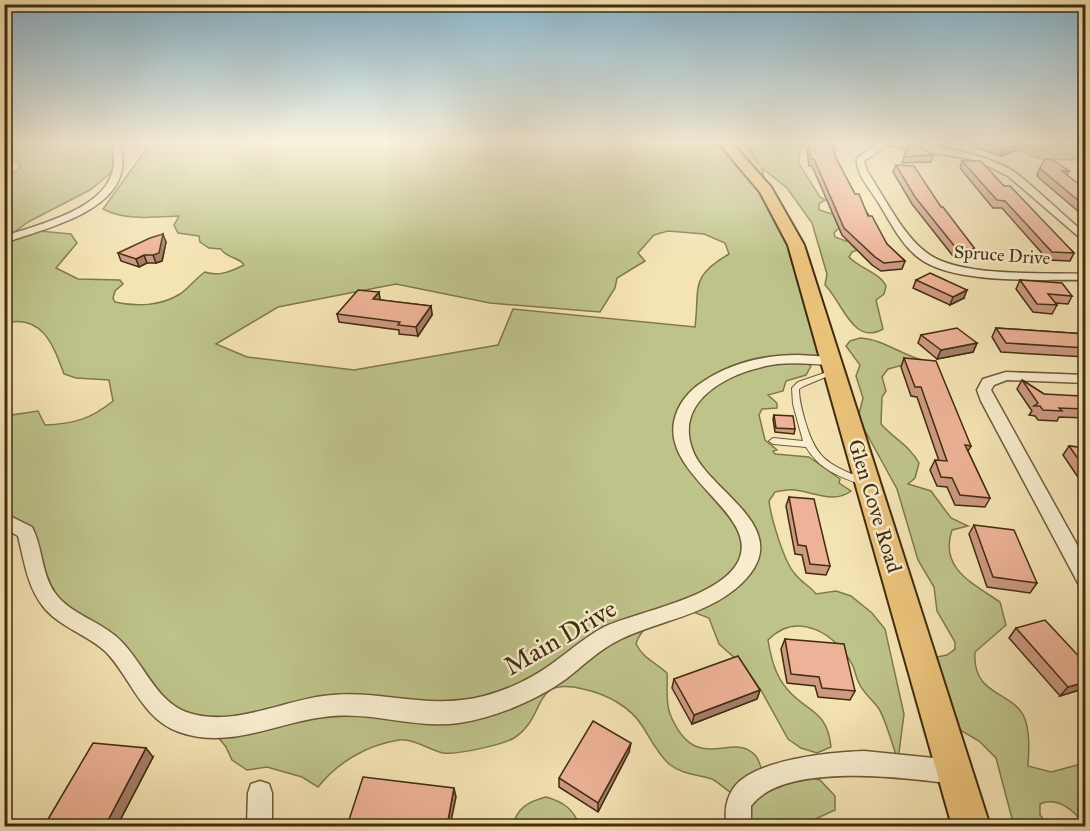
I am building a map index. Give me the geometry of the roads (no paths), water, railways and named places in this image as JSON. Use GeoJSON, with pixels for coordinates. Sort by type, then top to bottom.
{"type":"FeatureCollection","features":[{"type":"Feature","properties":{"kind":"main road","name":"Glen Cove Road"},"geometry":{"type":"LineString","coordinates":[[757,180],[766,190],[796,244],[971,826]]}},
{"type":"Feature","properties":{"kind":"main road","name":"Glen Cove Road"},"geometry":{"type":"LineString","coordinates":[[764,180],[766,190]]}},
{"type":"Feature","properties":{"kind":"street"},"geometry":{"type":"LineString","coordinates":[[7,238],[68,215],[101,197],[112,180]]}},
{"type":"Feature","properties":{"kind":"street","name":"Spruce Drive"},"geometry":{"type":"LineString","coordinates":[[870,180],[915,248],[925,257],[944,267],[968,272],[1086,277]]}},
{"type":"Feature","properties":{"kind":"street"},"geometry":{"type":"LineString","coordinates":[[1018,180],[1080,232],[1086,240]]}},
{"type":"Feature","properties":{"kind":"street"},"geometry":{"type":"LineString","coordinates":[[4,251],[12,242],[7,238]]}},
{"type":"Feature","properties":{"kind":"street","name":"Main Drive"},"geometry":{"type":"LineString","coordinates":[[4,519],[26,532],[32,563],[41,587],[51,604],[113,646],[146,692],[178,721],[227,728],[342,704],[406,711],[455,713],[499,702],[547,680],[609,635],[717,593],[739,575],[749,557],[751,542],[745,525],[696,470],[684,448],[681,418],[687,403],[698,391],[718,378],[751,365],[790,359],[833,366]]}},
{"type":"Feature","properties":{"kind":"street"},"geometry":{"type":"LineString","coordinates":[[1086,379],[1006,376],[988,382],[984,390],[1086,579]]}},
{"type":"Feature","properties":{"kind":"street"},"geometry":{"type":"LineString","coordinates":[[739,826],[738,806],[741,797],[751,788],[799,769],[826,763],[852,762],[954,772]]}},
{"type":"Feature","properties":{"kind":"street"},"geometry":{"type":"LineString","coordinates":[[260,793],[260,826]]}},
{"type":"Feature","properties":{"kind":"lane"},"geometry":{"type":"LineString","coordinates":[[833,366],[796,388],[796,400],[806,444],[828,467],[868,484]]}},
{"type":"Feature","properties":{"kind":"lane"},"geometry":{"type":"LineString","coordinates":[[773,441],[806,444]]}}]}
